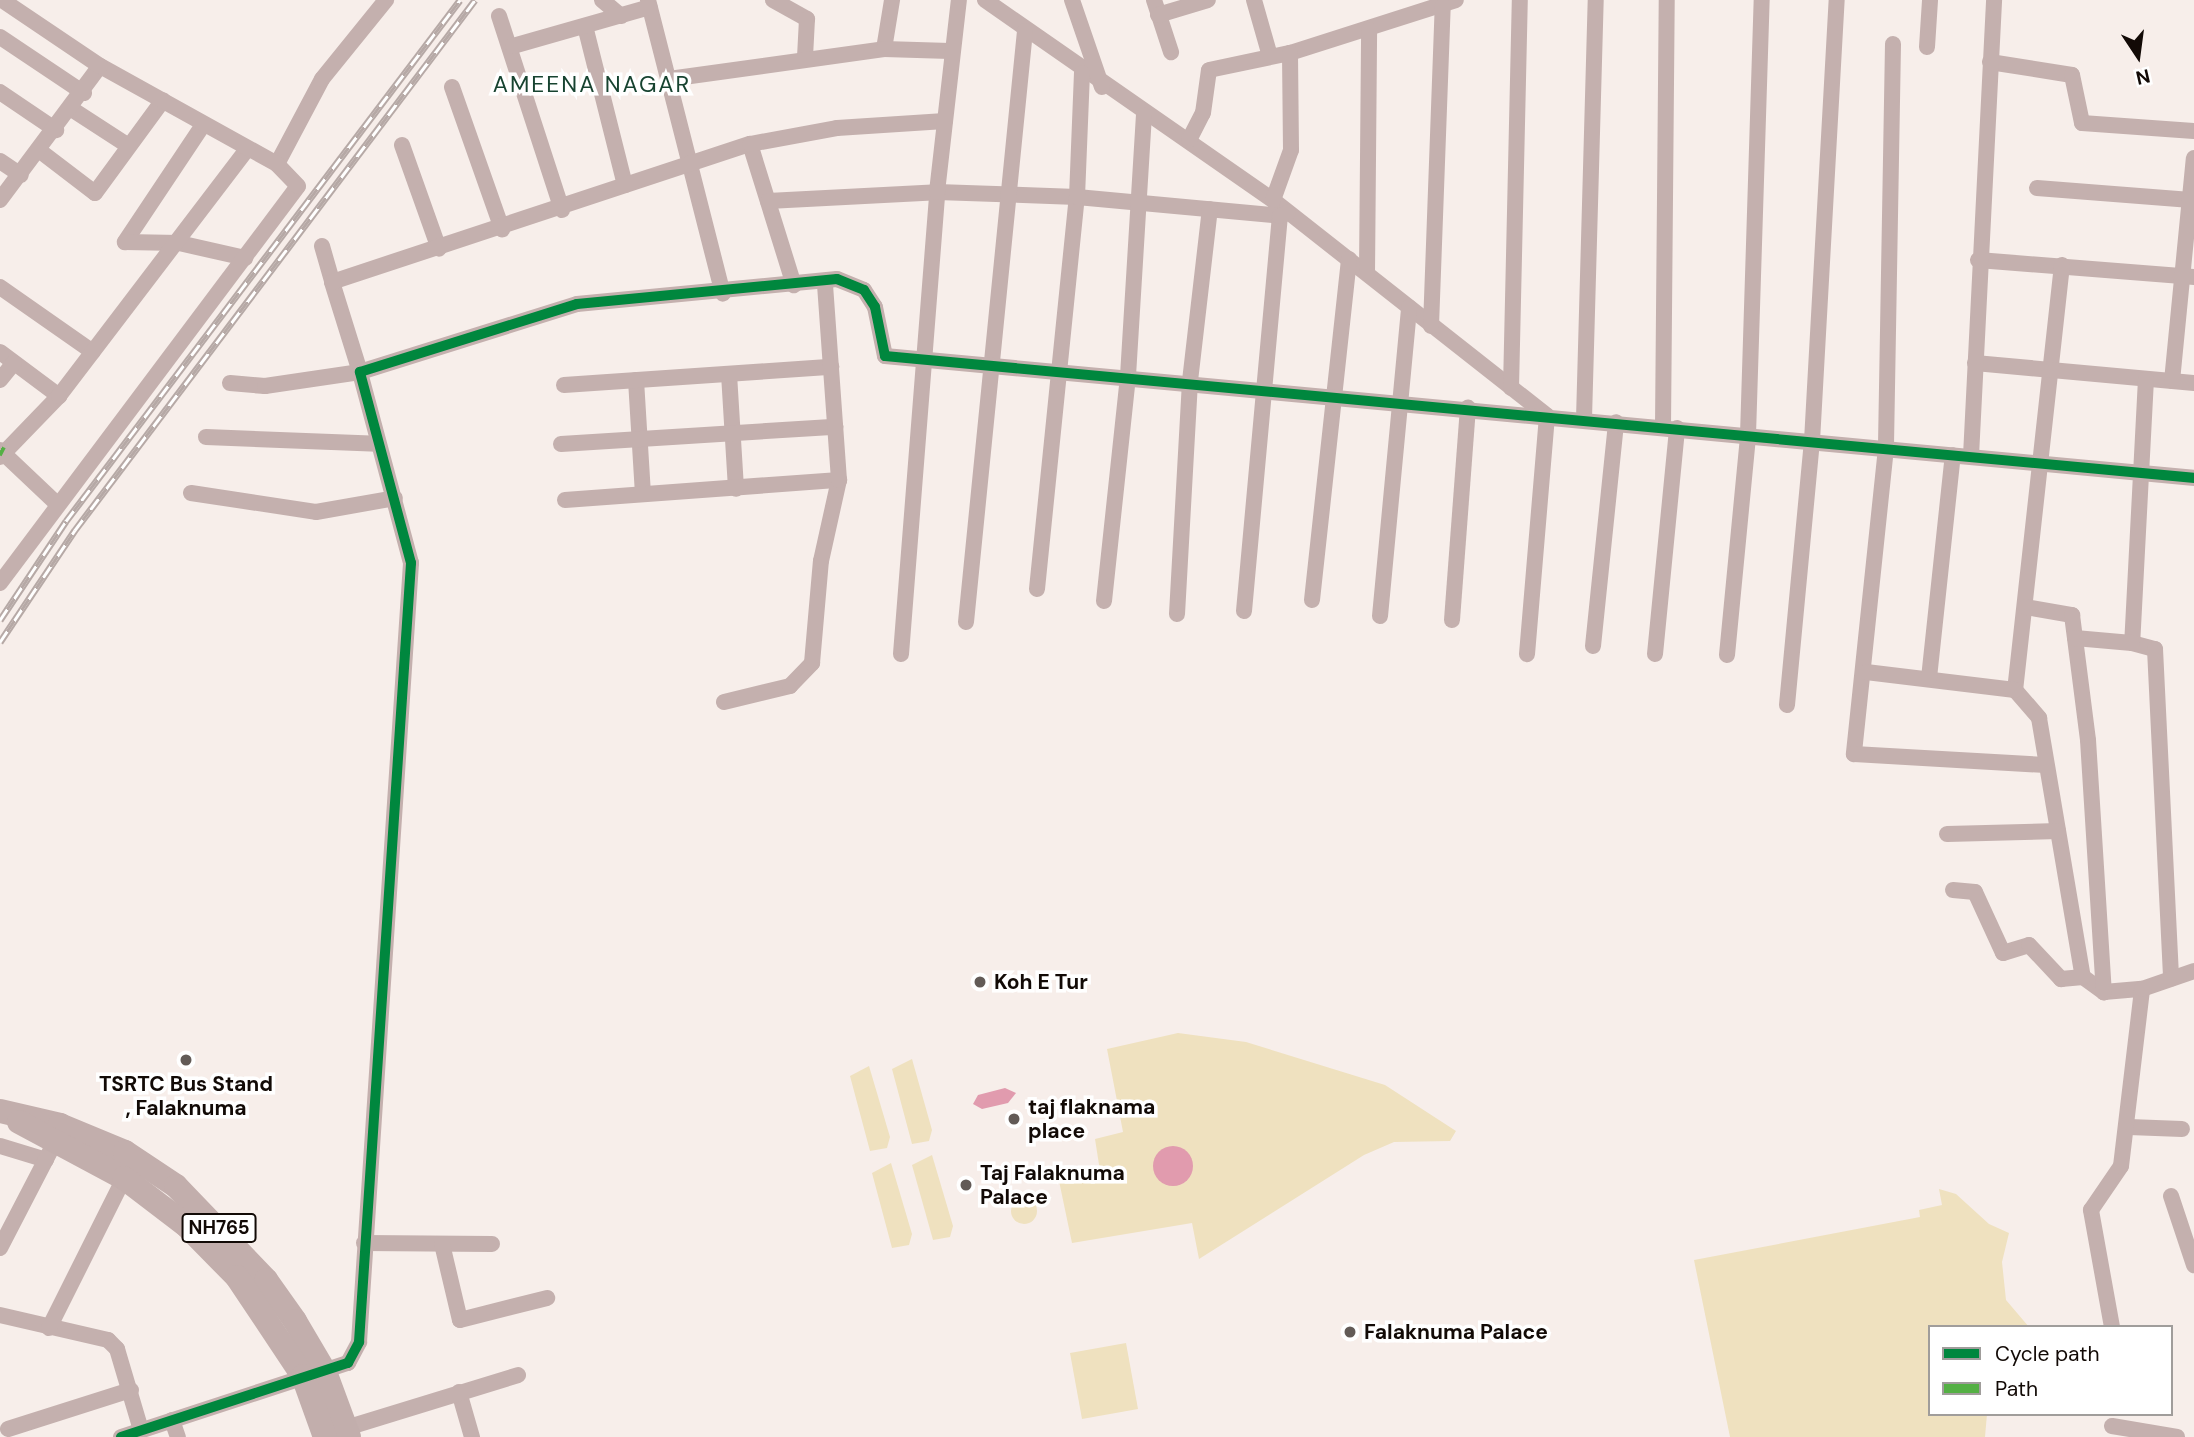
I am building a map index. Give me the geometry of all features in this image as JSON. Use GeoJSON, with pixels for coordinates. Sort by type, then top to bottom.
{"type":"FeatureCollection","features":[{"type":"Feature","properties":{"kind":"highway","name":"NH765"},"geometry":{"type":"LineString","coordinates":[[2,1112],[50,1152],[124,1178],[216,1240]]}},
{"type":"Feature","properties":{"kind":"highway","name":"NH765"},"geometry":{"type":"LineString","coordinates":[[2,1112],[60,1125],[125,1152],[176,1186],[216,1240],[259,1307],[314,1374],[340,1434]]}},
{"type":"Feature","properties":{"kind":"street"},"geometry":{"type":"LineString","coordinates":[[0,583],[55,502],[298,186],[277,164],[245,152],[163,100],[100,66],[2,0]]}},
{"type":"Feature","properties":{"kind":"street"},"geometry":{"type":"LineString","coordinates":[[602,0],[621,16]]}},
{"type":"Feature","properties":{"kind":"street"},"geometry":{"type":"LineString","coordinates":[[773,0],[807,19],[805,58]]}},
{"type":"Feature","properties":{"kind":"street"},"geometry":{"type":"LineString","coordinates":[[884,49],[892,0]]}},
{"type":"Feature","properties":{"kind":"street"},"geometry":{"type":"LineString","coordinates":[[901,654],[937,192],[950,51],[959,0]]}},
{"type":"Feature","properties":{"kind":"street"},"geometry":{"type":"LineString","coordinates":[[985,0],[1102,87],[1144,116],[1189,140],[1273,200],[1285,214],[1349,259],[1547,416]]}},
{"type":"Feature","properties":{"kind":"street"},"geometry":{"type":"LineString","coordinates":[[1072,0],[1102,87]]}},
{"type":"Feature","properties":{"kind":"street"},"geometry":{"type":"LineString","coordinates":[[1171,52],[1156,8],[1208,0]]}},
{"type":"Feature","properties":{"kind":"street"},"geometry":{"type":"LineString","coordinates":[[1254,0],[1270,56]]}},
{"type":"Feature","properties":{"kind":"street"},"geometry":{"type":"LineString","coordinates":[[1511,388],[1520,0]]}},
{"type":"Feature","properties":{"kind":"street"},"geometry":{"type":"LineString","coordinates":[[1584,419],[1596,0]]}},
{"type":"Feature","properties":{"kind":"street"},"geometry":{"type":"LineString","coordinates":[[1655,654],[1670,427],[1667,0]]}},
{"type":"Feature","properties":{"kind":"street"},"geometry":{"type":"LineString","coordinates":[[1727,655],[1748,435],[1762,0]]}},
{"type":"Feature","properties":{"kind":"street"},"geometry":{"type":"LineString","coordinates":[[1787,705],[1812,441],[1836,0]]}},
{"type":"Feature","properties":{"kind":"street"},"geometry":{"type":"LineString","coordinates":[[1927,47],[1930,0]]}},
{"type":"Feature","properties":{"kind":"street"},"geometry":{"type":"LineString","coordinates":[[1970,456],[1994,0]]}},
{"type":"Feature","properties":{"kind":"street"},"geometry":{"type":"LineString","coordinates":[[277,164],[322,79],[380,2]]}},
{"type":"Feature","properties":{"kind":"street"},"geometry":{"type":"LineString","coordinates":[[1189,140],[1203,113],[1209,70],[1290,53],[1450,3],[1432,326]]}},
{"type":"Feature","properties":{"kind":"street"},"geometry":{"type":"LineString","coordinates":[[513,46],[621,16],[649,4],[723,294]]}},
{"type":"Feature","properties":{"kind":"street"},"geometry":{"type":"LineString","coordinates":[[499,16],[513,46],[562,210]]}},
{"type":"Feature","properties":{"kind":"street"},"geometry":{"type":"LineString","coordinates":[[585,26],[625,184]]}},
{"type":"Feature","properties":{"kind":"street"},"geometry":{"type":"LineString","coordinates":[[1367,273],[1369,30]]}},
{"type":"Feature","properties":{"kind":"street"},"geometry":{"type":"LineString","coordinates":[[966,622],[1025,31]]}},
{"type":"Feature","properties":{"kind":"street"},"geometry":{"type":"LineString","coordinates":[[0,37],[84,93]]}},
{"type":"Feature","properties":{"kind":"street"},"geometry":{"type":"LineString","coordinates":[[1893,44],[1886,448],[1866,672],[1854,754],[2046,765]]}},
{"type":"Feature","properties":{"kind":"street"},"geometry":{"type":"LineString","coordinates":[[669,79],[884,49],[950,51]]}},
{"type":"Feature","properties":{"kind":"street"},"geometry":{"type":"LineString","coordinates":[[1273,200],[1292,150],[1290,53]]}},
{"type":"Feature","properties":{"kind":"street"},"geometry":{"type":"LineString","coordinates":[[1990,62],[2072,75],[2082,123],[2194,131]]}},
{"type":"Feature","properties":{"kind":"street"},"geometry":{"type":"LineString","coordinates":[[0,200],[84,93],[100,66]]}},
{"type":"Feature","properties":{"kind":"street"},"geometry":{"type":"LineString","coordinates":[[1037,589],[1055,368],[1077,197],[1082,73]]}},
{"type":"Feature","properties":{"kind":"street"},"geometry":{"type":"LineString","coordinates":[[453,87],[502,229]]}},
{"type":"Feature","properties":{"kind":"street"},"geometry":{"type":"LineString","coordinates":[[0,92],[55,130]]}},
{"type":"Feature","properties":{"kind":"street"},"geometry":{"type":"LineString","coordinates":[[40,151],[95,193],[127,145],[163,100]]}},
{"type":"Feature","properties":{"kind":"street"},"geometry":{"type":"LineString","coordinates":[[70,108],[127,145]]}},
{"type":"Feature","properties":{"kind":"street"},"geometry":{"type":"LineString","coordinates":[[1104,601],[1128,376],[1142,203],[1144,116]]}},
{"type":"Feature","properties":{"kind":"street"},"geometry":{"type":"LineString","coordinates":[[332,282],[562,210],[625,184],[750,144],[837,128],[945,121]]}},
{"type":"Feature","properties":{"kind":"street"},"geometry":{"type":"LineString","coordinates":[[202,125],[125,239],[130,246],[179,243],[245,258]]}},
{"type":"Feature","properties":{"kind":"street"},"geometry":{"type":"LineString","coordinates":[[750,144],[794,285]]}},
{"type":"Feature","properties":{"kind":"street"},"geometry":{"type":"LineString","coordinates":[[402,145],[439,249]]}},
{"type":"Feature","properties":{"kind":"street"},"geometry":{"type":"LineString","coordinates":[[55,502],[1,453],[59,396],[179,243],[245,152]]}},
{"type":"Feature","properties":{"kind":"street"},"geometry":{"type":"LineString","coordinates":[[2172,381],[2187,277],[2188,200],[2194,158]]}},
{"type":"Feature","properties":{"kind":"street"},"geometry":{"type":"LineString","coordinates":[[0,161],[22,175]]}},
{"type":"Feature","properties":{"kind":"street"},"geometry":{"type":"LineString","coordinates":[[2037,188],[2188,200]]}},
{"type":"Feature","properties":{"kind":"street"},"geometry":{"type":"LineString","coordinates":[[768,201],[937,192],[1077,197],[1285,214]]}},
{"type":"Feature","properties":{"kind":"street"},"geometry":{"type":"LineString","coordinates":[[1177,614],[1190,381],[1210,209]]}},
{"type":"Feature","properties":{"kind":"street"},"geometry":{"type":"LineString","coordinates":[[1244,611],[1285,214]]}},
{"type":"Feature","properties":{"kind":"street"},"geometry":{"type":"LineString","coordinates":[[121,1437],[348,1363],[359,1342],[411,563],[395,498],[377,444],[360,372],[322,246]]}},
{"type":"Feature","properties":{"kind":"street"},"geometry":{"type":"LineString","coordinates":[[1312,600],[1349,259]]}},
{"type":"Feature","properties":{"kind":"street"},"geometry":{"type":"LineString","coordinates":[[1979,260],[2187,277]]}},
{"type":"Feature","properties":{"kind":"street"},"geometry":{"type":"LineString","coordinates":[[2015,690],[2062,265]]}},
{"type":"Feature","properties":{"kind":"street"},"geometry":{"type":"LineString","coordinates":[[230,383],[265,386],[360,372],[577,304],[723,294],[794,285],[825,285],[837,279],[864,290],[876,307],[885,356],[924,356],[1055,368],[2194,478]]}},
{"type":"Feature","properties":{"kind":"street"},"geometry":{"type":"LineString","coordinates":[[724,702],[790,686],[811,663],[817,585],[839,480],[825,285]]}},
{"type":"Feature","properties":{"kind":"street"},"geometry":{"type":"LineString","coordinates":[[0,287],[93,352]]}},
{"type":"Feature","properties":{"kind":"street"},"geometry":{"type":"LineString","coordinates":[[1380,616],[1404,402],[1409,307]]}},
{"type":"Feature","properties":{"kind":"street"},"geometry":{"type":"LineString","coordinates":[[0,352],[59,396]]}},
{"type":"Feature","properties":{"kind":"street"},"geometry":{"type":"LineString","coordinates":[[0,380],[14,363]]}},
{"type":"Feature","properties":{"kind":"street"},"geometry":{"type":"LineString","coordinates":[[1975,363],[2194,383]]}},
{"type":"Feature","properties":{"kind":"street"},"geometry":{"type":"LineString","coordinates":[[564,385],[831,367]]}},
{"type":"Feature","properties":{"kind":"street"},"geometry":{"type":"LineString","coordinates":[[729,374],[736,489]]}},
{"type":"Feature","properties":{"kind":"street"},"geometry":{"type":"LineString","coordinates":[[2132,643],[2138,472],[2146,379]]}},
{"type":"Feature","properties":{"kind":"street"},"geometry":{"type":"LineString","coordinates":[[636,380],[643,495]]}},
{"type":"Feature","properties":{"kind":"street"},"geometry":{"type":"LineString","coordinates":[[1452,620],[1468,408]]}},
{"type":"Feature","properties":{"kind":"street"},"geometry":{"type":"LineString","coordinates":[[1527,654],[1547,416]]}},
{"type":"Feature","properties":{"kind":"street"},"geometry":{"type":"LineString","coordinates":[[1593,646],[1616,422]]}},
{"type":"Feature","properties":{"kind":"street"},"geometry":{"type":"LineString","coordinates":[[561,444],[835,427]]}},
{"type":"Feature","properties":{"kind":"street"},"geometry":{"type":"LineString","coordinates":[[206,437],[377,444]]}},
{"type":"Feature","properties":{"kind":"street"},"geometry":{"type":"LineString","coordinates":[[1929,678],[1953,455]]}},
{"type":"Feature","properties":{"kind":"street"},"geometry":{"type":"LineString","coordinates":[[565,500],[839,480]]}},
{"type":"Feature","properties":{"kind":"street"},"geometry":{"type":"LineString","coordinates":[[191,493],[316,512],[395,498]]}},
{"type":"Feature","properties":{"kind":"street"},"geometry":{"type":"LineString","coordinates":[[2026,607],[2072,615],[2104,992]]}},
{"type":"Feature","properties":{"kind":"street"},"geometry":{"type":"LineString","coordinates":[[2075,638],[2132,643],[2155,649],[2171,979]]}},
{"type":"Feature","properties":{"kind":"street"},"geometry":{"type":"LineString","coordinates":[[1866,672],[2015,690],[2039,718],[2083,977]]}},
{"type":"Feature","properties":{"kind":"street"},"geometry":{"type":"LineString","coordinates":[[1947,834],[2058,831]]}},
{"type":"Feature","properties":{"kind":"street"},"geometry":{"type":"LineString","coordinates":[[1952,890],[1975,892],[2003,953],[2029,945],[2061,979],[2083,977],[2104,992],[2141,989],[2194,971]]}},
{"type":"Feature","properties":{"kind":"street"},"geometry":{"type":"LineString","coordinates":[[2112,1325],[2091,1210],[2121,1166],[2129,1127],[2141,989]]}},
{"type":"Feature","properties":{"kind":"street"},"geometry":{"type":"LineString","coordinates":[[2129,1127],[2182,1129]]}},
{"type":"Feature","properties":{"kind":"street"},"geometry":{"type":"LineString","coordinates":[[0,1146],[50,1152],[0,1248]]}},
{"type":"Feature","properties":{"kind":"street"},"geometry":{"type":"LineString","coordinates":[[49,1328],[124,1178]]}},
{"type":"Feature","properties":{"kind":"street"},"geometry":{"type":"LineString","coordinates":[[2171,1196],[2194,1265]]}},
{"type":"Feature","properties":{"kind":"street"},"geometry":{"type":"LineString","coordinates":[[364,1243],[492,1244]]}},
{"type":"Feature","properties":{"kind":"street"},"geometry":{"type":"LineString","coordinates":[[442,1244],[460,1320],[547,1298]]}},
{"type":"Feature","properties":{"kind":"street"},"geometry":{"type":"LineString","coordinates":[[0,1315],[108,1340],[131,1390],[141,1430]]}},
{"type":"Feature","properties":{"kind":"street"},"geometry":{"type":"LineString","coordinates":[[340,1434],[459,1392],[518,1375]]}},
{"type":"Feature","properties":{"kind":"street"},"geometry":{"type":"LineString","coordinates":[[8,1429],[131,1390]]}},
{"type":"Feature","properties":{"kind":"street"},"geometry":{"type":"LineString","coordinates":[[459,1392],[472,1437]]}},
{"type":"Feature","properties":{"kind":"street"},"geometry":{"type":"LineString","coordinates":[[172,1420],[178,1437]]}},
{"type":"Feature","properties":{"kind":"street"},"geometry":{"type":"LineString","coordinates":[[2112,1426],[2177,1437]]}},
{"type":"Feature","properties":{"kind":"shaded area"},"geometry":{"type":"Polygon","coordinates":[[[1178,1033],[1246,1042],[1385,1085],[1456,1131],[1450,1141],[1394,1142],[1364,1155],[1199,1259],[1192,1223],[1072,1243],[1059,1181],[1100,1171],[1095,1139],[1123,1132],[1107,1049],[1178,1033]]]}},
{"type":"Feature","properties":{"kind":"shaded area"},"geometry":{"type":"Polygon","coordinates":[[[912,1059],[932,1130],[929,1141],[912,1144],[892,1069],[912,1059]]]}},
{"type":"Feature","properties":{"kind":"shaded area"},"geometry":{"type":"Polygon","coordinates":[[[869,1066],[890,1137],[887,1148],[870,1151],[850,1076],[869,1066]]]}},
{"type":"Feature","properties":{"kind":"shaded area"},"geometry":{"type":"Polygon","coordinates":[[[1005,1088],[1016,1093],[1008,1103],[982,1109],[973,1104],[978,1095],[1005,1088]]]}},
{"type":"Feature","properties":{"kind":"shaded area"},"geometry":{"type":"Polygon","coordinates":[[[1173,1146],[1187,1152],[1193,1166],[1187,1180],[1173,1186],[1159,1180],[1153,1166],[1159,1152],[1173,1146]]]}},
{"type":"Feature","properties":{"kind":"shaded area"},"geometry":{"type":"Polygon","coordinates":[[[932,1155],[953,1226],[950,1237],[933,1240],[912,1165],[932,1155]]]}},
{"type":"Feature","properties":{"kind":"shaded area"},"geometry":{"type":"Polygon","coordinates":[[[891,1163],[912,1234],[909,1245],[892,1248],[872,1173],[891,1163]]]}},
{"type":"Feature","properties":{"kind":"shaded area"},"geometry":{"type":"Polygon","coordinates":[[[1939,1189],[1956,1194],[1989,1224],[2009,1233],[2002,1262],[2006,1300],[2027,1325],[1928,1325],[1928,1416],[1987,1416],[1985,1437],[1730,1437],[1694,1260],[1920,1217],[1919,1210],[1942,1205],[1939,1189]]]}},
{"type":"Feature","properties":{"kind":"shaded area"},"geometry":{"type":"Polygon","coordinates":[[[1024,1198],[1033,1202],[1037,1211],[1033,1220],[1024,1224],[1015,1220],[1011,1211],[1015,1202],[1024,1198]]]}},
{"type":"Feature","properties":{"kind":"shaded area"},"geometry":{"type":"Polygon","coordinates":[[[1126,1343],[1138,1409],[1082,1419],[1070,1353],[1126,1343]]]}},
{"type":"Feature","properties":{"kind":"railway"},"geometry":{"type":"LineString","coordinates":[[0,620],[66,521],[460,0]]}},
{"type":"Feature","properties":{"kind":"railway"},"geometry":{"type":"LineString","coordinates":[[0,642],[75,530],[475,0]]}},
{"type":"Feature","properties":{"kind":"marked path"},"geometry":{"type":"LineString","coordinates":[[0,450],[4,452]]}},
{"type":"Feature","properties":{"kind":"cycle path"},"geometry":{"type":"LineString","coordinates":[[121,1437],[348,1363],[359,1342],[411,563],[360,372],[577,304],[837,279],[864,290],[875,307],[885,356],[2194,478]]}},
{"type":"Feature","properties":{"kind":"place","name":"Koh E Tur"},"geometry":{"type":"Point","coordinates":[980,982]}},
{"type":"Feature","properties":{"kind":"place","name":"TSRTC Bus Stand , Falaknuma"},"geometry":{"type":"Point","coordinates":[186,1060]}},
{"type":"Feature","properties":{"kind":"place","name":"taj flaknama place"},"geometry":{"type":"Point","coordinates":[1014,1119]}},
{"type":"Feature","properties":{"kind":"place","name":"Taj Falaknuma Palace"},"geometry":{"type":"Point","coordinates":[966,1185]}},
{"type":"Feature","properties":{"kind":"place","name":"Falaknuma Palace"},"geometry":{"type":"Point","coordinates":[1350,1332]}},
{"type":"Feature","properties":{"kind":"district","name":"AMEENA NAGAR"},"geometry":{"type":"Point","coordinates":[592,84]}}]}
